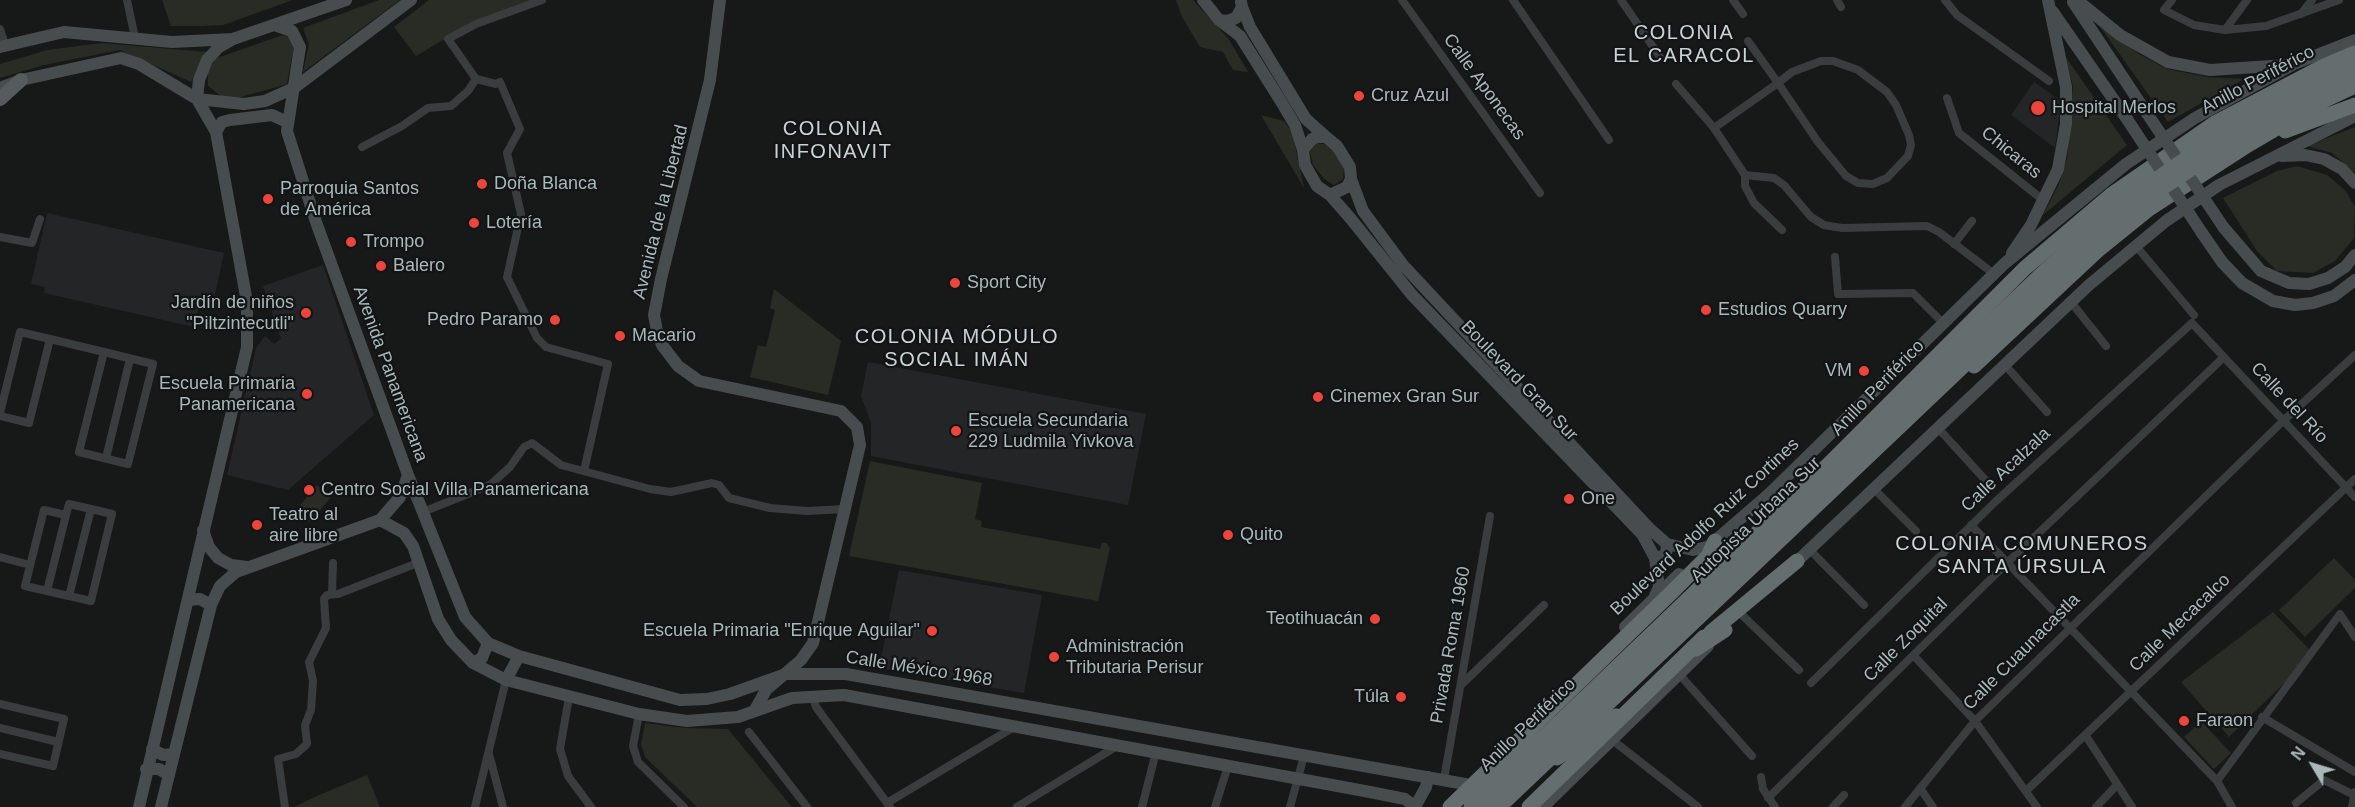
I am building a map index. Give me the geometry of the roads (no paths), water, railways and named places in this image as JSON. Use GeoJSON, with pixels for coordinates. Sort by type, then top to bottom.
{"type":"FeatureCollection","features":[{"type":"Feature","properties":{"kind":"highway"},"geometry":{"type":"LineString","coordinates":[[2215,123],[2258,93],[2355,41]]}},
{"type":"Feature","properties":{"kind":"highway","name":"Anillo Periférico"},"geometry":{"type":"LineString","coordinates":[[1471,807],[1830,463],[2025,268],[2111,195],[2215,123],[2322,67],[2355,53]]}},
{"type":"Feature","properties":{"kind":"highway","name":"Autopista Urbana Sur"},"geometry":{"type":"LineString","coordinates":[[1483,807],[2048,268],[2113,210],[2220,135],[2277,102],[2355,65]]}},
{"type":"Feature","properties":{"kind":"highway","name":"Autopista Urbana Sur"},"geometry":{"type":"LineString","coordinates":[[1499,807],[2096,240],[2147,198],[2227,145],[2296,105],[2355,77]]}},
{"type":"Feature","properties":{"kind":"highway"},"geometry":{"type":"LineString","coordinates":[[1508,807],[1557,758],[2097,251],[2149,209],[2248,145],[2324,101],[2355,86]]}},
{"type":"Feature","properties":{"kind":"highway"},"geometry":{"type":"LineString","coordinates":[[2248,145],[2355,105]]}},
{"type":"Feature","properties":{"kind":"highway"},"geometry":{"type":"LineString","coordinates":[[1450,807],[1600,665],[1619,640],[1676,593],[1809,473],[1830,463]]}},
{"type":"Feature","properties":{"kind":"highway"},"geometry":{"type":"LineString","coordinates":[[1600,665],[1617,655],[1676,593],[1708,556],[1711,544]]}},
{"type":"Feature","properties":{"kind":"highway"},"geometry":{"type":"LineString","coordinates":[[1529,807],[1704,637],[1797,561]]}},
{"type":"Feature","properties":{"kind":"highway"},"geometry":{"type":"LineString","coordinates":[[1557,758],[1629,707],[1700,646],[1725,630]]}},
{"type":"Feature","properties":{"kind":"main road"},"geometry":{"type":"LineString","coordinates":[[0,99],[21,80]]}},
{"type":"Feature","properties":{"kind":"street"},"geometry":{"type":"LineString","coordinates":[[127,0],[135,38]]}},
{"type":"Feature","properties":{"kind":"street"},"geometry":{"type":"LineString","coordinates":[[139,807],[188,600],[203,526],[247,347],[247,302],[216,132],[197,99],[199,81],[207,60],[219,47],[233,39],[277,26],[346,0]]}},
{"type":"Feature","properties":{"kind":"street"},"geometry":{"type":"LineString","coordinates":[[0,88],[21,80],[121,58],[139,63],[197,99],[244,104],[265,101],[294,88],[411,0]]}},
{"type":"Feature","properties":{"kind":"street"},"geometry":{"type":"LineString","coordinates":[[542,0],[476,24],[448,39],[476,79],[496,84],[500,82],[520,129],[507,153],[521,214],[507,277],[537,338],[546,347],[608,364],[584,471]]}},
{"type":"Feature","properties":{"kind":"street","name":"Avenida de la Libertad"},"geometry":{"type":"LineString","coordinates":[[720,0],[710,80],[654,315],[657,331],[662,345],[678,366],[699,381],[842,411],[857,428],[860,445],[813,643],[786,674],[766,690],[755,710]]}},
{"type":"Feature","properties":{"kind":"street"},"geometry":{"type":"LineString","coordinates":[[1203,0],[1219,20],[1240,36],[1295,125],[1305,165],[1317,186],[1330,195],[1341,192],[1351,179],[1350,167],[1344,155],[1306,119],[1250,27],[1242,3]]}},
{"type":"Feature","properties":{"kind":"street","name":"Calle Aponecas"},"geometry":{"type":"LineString","coordinates":[[1402,0],[1540,193]]}},
{"type":"Feature","properties":{"kind":"street"},"geometry":{"type":"LineString","coordinates":[[1513,0],[1609,140]]}},
{"type":"Feature","properties":{"kind":"street"},"geometry":{"type":"LineString","coordinates":[[1621,0],[1660,57]]}},
{"type":"Feature","properties":{"kind":"street"},"geometry":{"type":"LineString","coordinates":[[1733,0],[1743,14]]}},
{"type":"Feature","properties":{"kind":"street"},"geometry":{"type":"LineString","coordinates":[[1945,0],[1957,15],[2049,81]]}},
{"type":"Feature","properties":{"kind":"street"},"geometry":{"type":"LineString","coordinates":[[2072,0],[2224,228],[2261,271],[2289,283],[2309,284],[2328,279],[2345,267],[2355,255]]}},
{"type":"Feature","properties":{"kind":"street"},"geometry":{"type":"LineString","coordinates":[[2077,0],[2120,35],[2168,62],[2210,70],[2294,64]]}},
{"type":"Feature","properties":{"kind":"street"},"geometry":{"type":"LineString","coordinates":[[2172,0],[2164,10],[2194,25],[2225,30],[2266,26],[2339,0]]}},
{"type":"Feature","properties":{"kind":"street"},"geometry":{"type":"LineString","coordinates":[[2225,30],[2247,0]]}},
{"type":"Feature","properties":{"kind":"street"},"geometry":{"type":"LineString","coordinates":[[2300,15],[2312,0]]}},
{"type":"Feature","properties":{"kind":"street"},"geometry":{"type":"LineString","coordinates":[[1219,20],[1227,21],[1236,18],[1242,3]]}},
{"type":"Feature","properties":{"kind":"street"},"geometry":{"type":"LineString","coordinates":[[2049,4],[2222,262],[2242,283],[2274,301],[2295,305],[2334,297],[2355,280]]}},
{"type":"Feature","properties":{"kind":"street"},"geometry":{"type":"LineString","coordinates":[[2004,264],[2031,225],[2058,169],[2066,124],[2066,87],[2049,4]]}},
{"type":"Feature","properties":{"kind":"street","name":"Avenida Panamericana"},"geometry":{"type":"LineString","coordinates":[[161,807],[211,605],[225,581],[252,566],[380,519],[399,497],[408,475],[316,222],[287,131],[299,43],[292,31],[277,26]]}},
{"type":"Feature","properties":{"kind":"street"},"geometry":{"type":"LineString","coordinates":[[0,29],[2,46],[64,32],[172,42],[233,39]]}},
{"type":"Feature","properties":{"kind":"street"},"geometry":{"type":"LineString","coordinates":[[1714,128],[1778,83],[1792,72],[1821,61],[1843,63],[1858,70],[1887,92],[1896,105],[1909,135],[1911,145],[1908,156],[1887,178],[1873,184],[1858,183],[1846,176],[1818,142],[1778,83],[1748,41]]}},
{"type":"Feature","properties":{"kind":"street","name":"Boulevard Adolfo Ruiz Cortines"},"geometry":{"type":"LineString","coordinates":[[1441,807],[1619,640],[1653,599],[1711,544],[1769,494],[2004,264],[2126,164],[2195,118],[2294,64],[2355,41]]}},
{"type":"Feature","properties":{"kind":"street"},"geometry":{"type":"LineString","coordinates":[[362,147],[402,126],[428,108],[451,106],[468,91],[476,79]]}},
{"type":"Feature","properties":{"kind":"street"},"geometry":{"type":"LineString","coordinates":[[1676,84],[1714,128],[1744,175],[1744,186],[1754,203],[1782,230]]}},
{"type":"Feature","properties":{"kind":"street","name":"Chicaras"},"geometry":{"type":"LineString","coordinates":[[1947,98],[1959,133],[2043,200]]}},
{"type":"Feature","properties":{"kind":"street"},"geometry":{"type":"LineString","coordinates":[[216,132],[222,122],[230,120],[270,115],[287,122]]}},
{"type":"Feature","properties":{"kind":"street"},"geometry":{"type":"LineString","coordinates":[[1544,807],[1611,739],[1937,427],[2071,302],[2136,246],[2166,221],[2219,185],[2355,116]]}},
{"type":"Feature","properties":{"kind":"street"},"geometry":{"type":"LineString","coordinates":[[1303,150],[1312,139],[1326,137]]}},
{"type":"Feature","properties":{"kind":"street"},"geometry":{"type":"LineString","coordinates":[[2255,166],[2284,156],[2315,156],[2342,169],[2355,183]]}},
{"type":"Feature","properties":{"kind":"street"},"geometry":{"type":"LineString","coordinates":[[1744,175],[1774,178],[1784,185],[1811,217],[1824,225],[1842,228],[1927,226],[1994,274]]}},
{"type":"Feature","properties":{"kind":"street","name":"Boulevard Gran Sur"},"geometry":{"type":"LineString","coordinates":[[1351,179],[1362,209],[1390,249],[1508,387],[1642,534],[1655,558],[1659,587],[1653,599]]}},
{"type":"Feature","properties":{"kind":"street","name":"Boulevard Gran Sur"},"geometry":{"type":"LineString","coordinates":[[1330,195],[1412,295],[1667,544]]}},
{"type":"Feature","properties":{"kind":"street"},"geometry":{"type":"LineString","coordinates":[[0,237],[32,243],[40,219]]}},
{"type":"Feature","properties":{"kind":"street"},"geometry":{"type":"LineString","coordinates":[[1954,244],[1972,221]]}},
{"type":"Feature","properties":{"kind":"street"},"geometry":{"type":"LineString","coordinates":[[2136,246],[2194,315]]}},
{"type":"Feature","properties":{"kind":"street"},"geometry":{"type":"LineString","coordinates":[[1835,257],[1838,294],[1913,293],[1943,323]]}},
{"type":"Feature","properties":{"kind":"street"},"geometry":{"type":"LineString","coordinates":[[2071,302],[2106,346]]}},
{"type":"Feature","properties":{"kind":"street","name":"Calle del Río"},"geometry":{"type":"LineString","coordinates":[[2176,336],[2192,323],[2355,497]]}},
{"type":"Feature","properties":{"kind":"street"},"geometry":{"type":"LineString","coordinates":[[50,339],[29,423],[0,414],[20,332],[50,339],[104,352],[130,358],[153,364],[128,464],[79,452],[104,352]]}},
{"type":"Feature","properties":{"kind":"street","name":"Calle Acalzala"},"geometry":{"type":"LineString","coordinates":[[1811,683],[1971,525],[2176,336]]}},
{"type":"Feature","properties":{"kind":"street","name":"Calle Cuaunacastla"},"geometry":{"type":"LineString","coordinates":[[1905,807],[1975,721],[2070,627],[2355,355]]}},
{"type":"Feature","properties":{"kind":"street","name":"Calle Zoquital"},"geometry":{"type":"LineString","coordinates":[[1768,798],[2009,561],[2224,357]]}},
{"type":"Feature","properties":{"kind":"street"},"geometry":{"type":"LineString","coordinates":[[106,459],[130,358]]}},
{"type":"Feature","properties":{"kind":"street"},"geometry":{"type":"LineString","coordinates":[[2004,364],[2047,412]]}},
{"type":"Feature","properties":{"kind":"street"},"geometry":{"type":"LineString","coordinates":[[1937,427],[1989,484]]}},
{"type":"Feature","properties":{"kind":"street"},"geometry":{"type":"LineString","coordinates":[[423,512],[490,485],[510,467],[524,447],[532,443],[561,465],[650,489],[671,492],[712,483],[719,485],[729,498],[770,508],[815,511],[845,509]]}},
{"type":"Feature","properties":{"kind":"street","name":"Calle México 1968"},"geometry":{"type":"LineString","coordinates":[[408,475],[465,617],[488,643],[519,656],[673,698],[707,699],[786,674],[846,674],[1465,784]]}},
{"type":"Feature","properties":{"kind":"street","name":"Calle Mecacalco"},"geometry":{"type":"LineString","coordinates":[[2027,790],[2355,479]]}},
{"type":"Feature","properties":{"kind":"street"},"geometry":{"type":"LineString","coordinates":[[1874,488],[1916,531]]}},
{"type":"Feature","properties":{"kind":"street"},"geometry":{"type":"LineString","coordinates":[[47,591],[69,504],[112,514],[91,602],[25,586],[44,510],[66,515]]}},
{"type":"Feature","properties":{"kind":"street"},"geometry":{"type":"LineString","coordinates":[[69,596],[91,509]]}},
{"type":"Feature","properties":{"kind":"street","name":"Privada Roma 1960"},"geometry":{"type":"LineString","coordinates":[[1444,779],[1490,516]]}},
{"type":"Feature","properties":{"kind":"street"},"geometry":{"type":"LineString","coordinates":[[380,519],[404,533],[421,564],[438,619],[451,640],[473,663],[506,680],[569,698],[639,714],[687,721],[738,717],[792,698],[812,695],[844,696],[1370,792],[1405,799],[1416,806],[1426,788],[1428,777]]}},
{"type":"Feature","properties":{"kind":"street"},"geometry":{"type":"LineString","coordinates":[[1971,525],[2009,561],[2217,782],[2232,807]]}},
{"type":"Feature","properties":{"kind":"street"},"geometry":{"type":"LineString","coordinates":[[203,526],[206,541],[218,558],[238,567],[252,566]]}},
{"type":"Feature","properties":{"kind":"street"},"geometry":{"type":"LineString","coordinates":[[1655,558],[1666,555],[1667,544],[1693,550],[1711,544]]}},
{"type":"Feature","properties":{"kind":"street"},"geometry":{"type":"LineString","coordinates":[[1809,549],[1864,605]]}},
{"type":"Feature","properties":{"kind":"street"},"geometry":{"type":"LineString","coordinates":[[285,807],[278,759],[296,754],[307,744],[305,725],[311,710],[313,681],[310,657],[321,643],[326,628],[324,599],[421,564],[429,556],[441,559]]}},
{"type":"Feature","properties":{"kind":"street"},"geometry":{"type":"LineString","coordinates":[[0,557],[30,565]]}},
{"type":"Feature","properties":{"kind":"street"},"geometry":{"type":"LineString","coordinates":[[333,564],[333,594]]}},
{"type":"Feature","properties":{"kind":"street"},"geometry":{"type":"LineString","coordinates":[[188,600],[200,599],[211,605]]}},
{"type":"Feature","properties":{"kind":"street"},"geometry":{"type":"LineString","coordinates":[[1462,684],[1544,605]]}},
{"type":"Feature","properties":{"kind":"street"},"geometry":{"type":"LineString","coordinates":[[1741,614],[1799,670]]}},
{"type":"Feature","properties":{"kind":"street"},"geometry":{"type":"LineString","coordinates":[[2217,782],[2262,717],[2340,614],[2355,637]]}},
{"type":"Feature","properties":{"kind":"street"},"geometry":{"type":"LineString","coordinates":[[473,663],[482,658],[488,643]]}},
{"type":"Feature","properties":{"kind":"street"},"geometry":{"type":"LineString","coordinates":[[475,807],[506,680],[519,656]]}},
{"type":"Feature","properties":{"kind":"street"},"geometry":{"type":"LineString","coordinates":[[1914,656],[1975,721],[2027,790],[2037,807]]}},
{"type":"Feature","properties":{"kind":"street"},"geometry":{"type":"LineString","coordinates":[[1679,674],[1752,756]]}},
{"type":"Feature","properties":{"kind":"street"},"geometry":{"type":"LineString","coordinates":[[654,716],[659,707],[660,694]]}},
{"type":"Feature","properties":{"kind":"street"},"geometry":{"type":"LineString","coordinates":[[812,695],[816,707],[889,805],[1014,727]]}},
{"type":"Feature","properties":{"kind":"street"},"geometry":{"type":"LineString","coordinates":[[569,698],[560,749],[568,776],[591,807]]}},
{"type":"Feature","properties":{"kind":"street"},"geometry":{"type":"LineString","coordinates":[[671,719],[673,698]]}},
{"type":"Feature","properties":{"kind":"street"},"geometry":{"type":"LineString","coordinates":[[0,704],[64,718],[53,765],[0,754]]}},
{"type":"Feature","properties":{"kind":"street"},"geometry":{"type":"LineString","coordinates":[[639,714],[633,746],[638,762],[684,807]]}},
{"type":"Feature","properties":{"kind":"street"},"geometry":{"type":"LineString","coordinates":[[2262,717],[2355,772]]}},
{"type":"Feature","properties":{"kind":"street"},"geometry":{"type":"LineString","coordinates":[[0,728],[58,742]]}},
{"type":"Feature","properties":{"kind":"street"},"geometry":{"type":"LineString","coordinates":[[748,732],[807,807]]}},
{"type":"Feature","properties":{"kind":"street"},"geometry":{"type":"LineString","coordinates":[[2086,735],[2132,807]]}},
{"type":"Feature","properties":{"kind":"street"},"geometry":{"type":"LineString","coordinates":[[1611,739],[1698,807]]}},
{"type":"Feature","properties":{"kind":"street"},"geometry":{"type":"LineString","coordinates":[[1017,807],[1117,746]]}},
{"type":"Feature","properties":{"kind":"street"},"geometry":{"type":"LineString","coordinates":[[152,749],[163,755],[174,754]]}},
{"type":"Feature","properties":{"kind":"street"},"geometry":{"type":"LineString","coordinates":[[488,751],[503,807]]}},
{"type":"Feature","properties":{"kind":"street"},"geometry":{"type":"LineString","coordinates":[[1142,807],[1156,752]]}},
{"type":"Feature","properties":{"kind":"street"},"geometry":{"type":"LineString","coordinates":[[1290,807],[1304,756]]}},
{"type":"Feature","properties":{"kind":"street"},"geometry":{"type":"LineString","coordinates":[[1353,790],[1360,773],[1358,765]]}},
{"type":"Feature","properties":{"kind":"street"},"geometry":{"type":"LineString","coordinates":[[1215,807],[1228,766]]}},
{"type":"Feature","properties":{"kind":"street"},"geometry":{"type":"LineString","coordinates":[[1370,792],[1368,775],[1374,768]]}},
{"type":"Feature","properties":{"kind":"street"},"geometry":{"type":"LineString","coordinates":[[146,770],[159,770],[169,775]]}},
{"type":"Feature","properties":{"kind":"street"},"geometry":{"type":"LineString","coordinates":[[1761,777],[1768,798],[1775,807]]}},
{"type":"Feature","properties":{"kind":"street"},"geometry":{"type":"LineString","coordinates":[[2296,803],[2324,780],[2355,793],[2352,807]]}},
{"type":"Feature","properties":{"kind":"street"},"geometry":{"type":"LineString","coordinates":[[2096,807],[2117,785]]}},
{"type":"Feature","properties":{"kind":"street"},"geometry":{"type":"LineString","coordinates":[[1920,788],[1933,807]]}},
{"type":"Feature","properties":{"kind":"street"},"geometry":{"type":"LineString","coordinates":[[1833,807],[1844,795]]}},
{"type":"Feature","properties":{"kind":"place","name":"Cruz Azul"},"geometry":{"type":"Point","coordinates":[1359,96]}},
{"type":"Feature","properties":{"kind":"place","name":"Hospital Merlos"},"geometry":{"type":"Point","coordinates":[2038,108]}},
{"type":"Feature","properties":{"kind":"place","name":"Doña Blanca"},"geometry":{"type":"Point","coordinates":[482,184]}},
{"type":"Feature","properties":{"kind":"place","name":"Parroquia Santos de América"},"geometry":{"type":"Point","coordinates":[268,199]}},
{"type":"Feature","properties":{"kind":"place","name":"Lotería"},"geometry":{"type":"Point","coordinates":[474,223]}},
{"type":"Feature","properties":{"kind":"place","name":"Trompo"},"geometry":{"type":"Point","coordinates":[351,242]}},
{"type":"Feature","properties":{"kind":"place","name":"Balero"},"geometry":{"type":"Point","coordinates":[381,266]}},
{"type":"Feature","properties":{"kind":"place","name":"Sport City"},"geometry":{"type":"Point","coordinates":[955,283]}},
{"type":"Feature","properties":{"kind":"place","name":"Estudios Quarry"},"geometry":{"type":"Point","coordinates":[1706,310]}},
{"type":"Feature","properties":{"kind":"place","name":"Jardín de niños \"Piltzintecutli\""},"geometry":{"type":"Point","coordinates":[306,313]}},
{"type":"Feature","properties":{"kind":"place","name":"Pedro Paramo"},"geometry":{"type":"Point","coordinates":[555,320]}},
{"type":"Feature","properties":{"kind":"place","name":"Macario"},"geometry":{"type":"Point","coordinates":[620,336]}},
{"type":"Feature","properties":{"kind":"place","name":"VM"},"geometry":{"type":"Point","coordinates":[1864,371]}},
{"type":"Feature","properties":{"kind":"place","name":"Escuela Primaria Panamericana"},"geometry":{"type":"Point","coordinates":[307,394]}},
{"type":"Feature","properties":{"kind":"place","name":"Cinemex Gran Sur"},"geometry":{"type":"Point","coordinates":[1318,397]}},
{"type":"Feature","properties":{"kind":"place","name":"Escuela Secundaria 229 Ludmila Yivkova"},"geometry":{"type":"Point","coordinates":[956,431]}},
{"type":"Feature","properties":{"kind":"place","name":"Centro Social Villa Panamericana"},"geometry":{"type":"Point","coordinates":[309,490]}},
{"type":"Feature","properties":{"kind":"place","name":"One"},"geometry":{"type":"Point","coordinates":[1569,499]}},
{"type":"Feature","properties":{"kind":"place","name":"Teatro al aire libre"},"geometry":{"type":"Point","coordinates":[257,525]}},
{"type":"Feature","properties":{"kind":"place","name":"Quito"},"geometry":{"type":"Point","coordinates":[1228,535]}},
{"type":"Feature","properties":{"kind":"place","name":"Teotihuacán"},"geometry":{"type":"Point","coordinates":[1375,619]}},
{"type":"Feature","properties":{"kind":"place","name":"Escuela Primaria \"Enrique Aguilar\""},"geometry":{"type":"Point","coordinates":[932,631]}},
{"type":"Feature","properties":{"kind":"place","name":"Administración Tributaria Perisur"},"geometry":{"type":"Point","coordinates":[1054,657]}},
{"type":"Feature","properties":{"kind":"place","name":"Túla"},"geometry":{"type":"Point","coordinates":[1401,697]}},
{"type":"Feature","properties":{"kind":"place","name":"Faraon"},"geometry":{"type":"Point","coordinates":[2184,721]}},
{"type":"Feature","properties":{"kind":"district","name":"COLONIA EL CARACOL"},"geometry":{"type":"Point","coordinates":[1684,44]}},
{"type":"Feature","properties":{"kind":"district","name":"COLONIA INFONAVIT"},"geometry":{"type":"Point","coordinates":[833,140]}},
{"type":"Feature","properties":{"kind":"district","name":"COLONIA MÓDULO SOCIAL IMÁN"},"geometry":{"type":"Point","coordinates":[957,348]}},
{"type":"Feature","properties":{"kind":"district","name":"COLONIA COMUNEROS SANTA ÚRSULA"},"geometry":{"type":"Point","coordinates":[2022,556]}}]}
